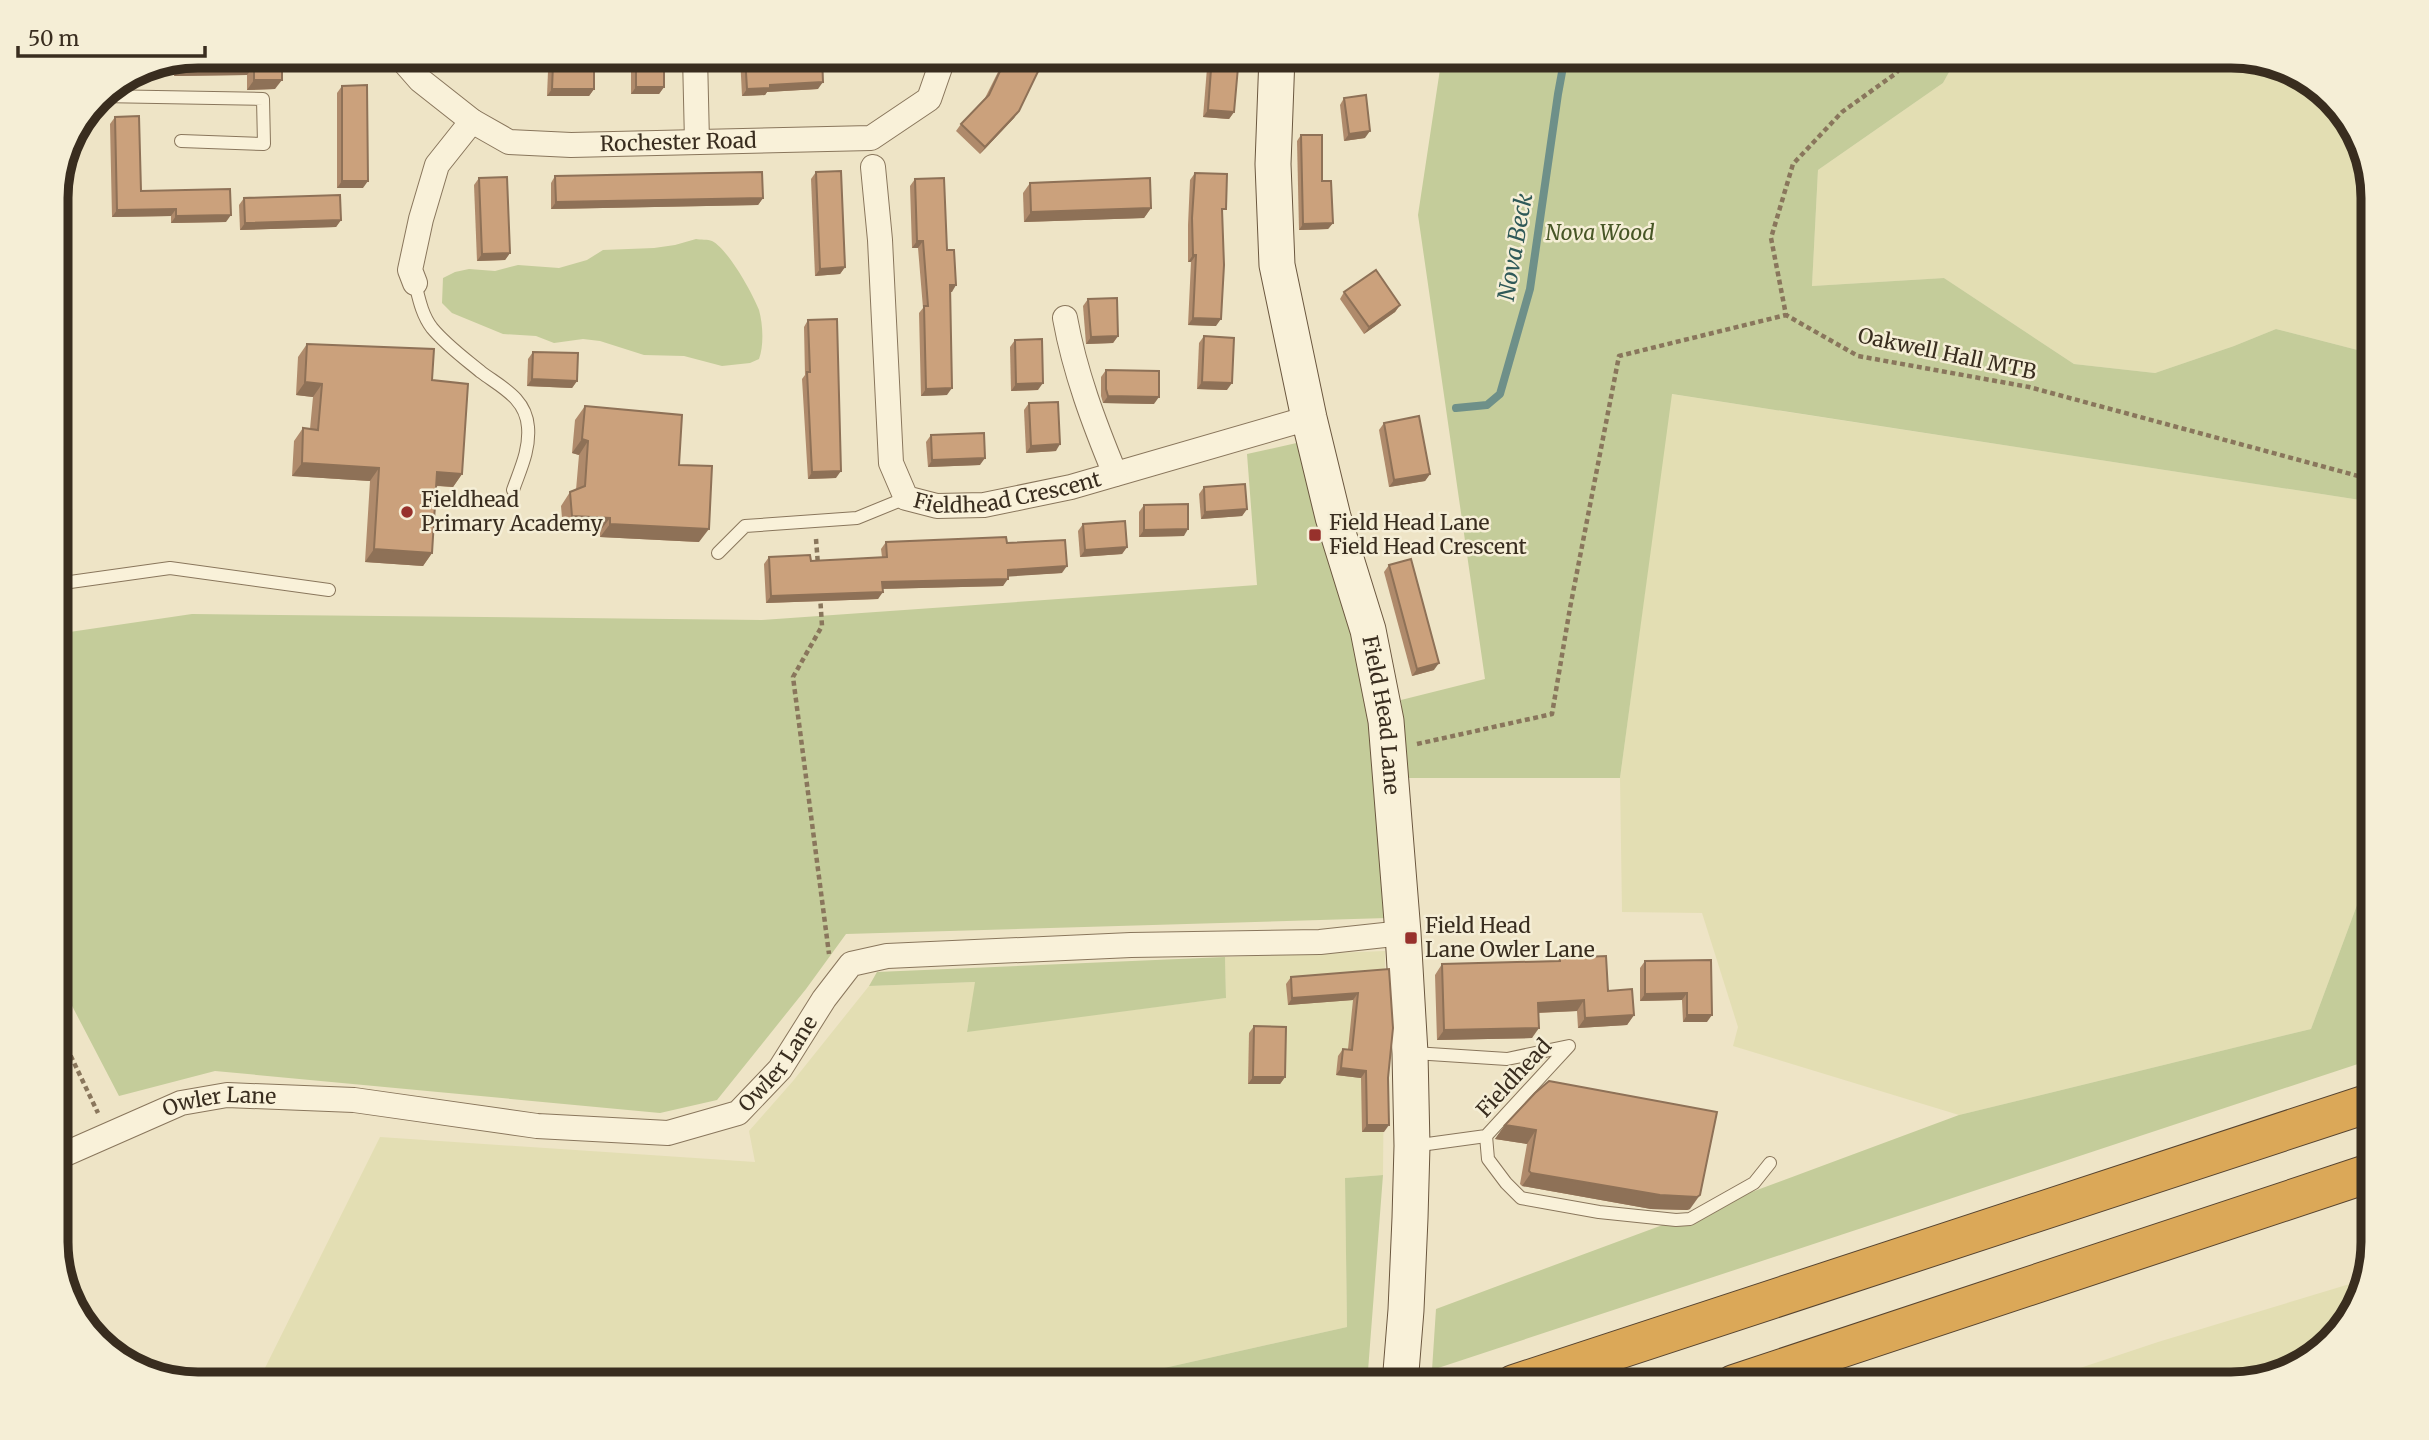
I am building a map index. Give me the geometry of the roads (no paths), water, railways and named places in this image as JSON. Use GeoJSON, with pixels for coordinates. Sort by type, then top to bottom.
{"type":"FeatureCollection","features":[{"type":"Feature","properties":{"kind":"highway"},"geometry":{"type":"LineString","coordinates":[[1551,1372],[2361,1106]]}},
{"type":"Feature","properties":{"kind":"highway"},"geometry":{"type":"LineString","coordinates":[[1770,1372],[2361,1176]]}},
{"type":"Feature","properties":{"kind":"main road","name":"Field Head Lane"},"geometry":{"type":"LineString","coordinates":[[1277,68],[1273,164],[1278,265],[1309,418],[1333,517],[1368,630],[1386,721],[1389,751],[1404,933],[1412,1146],[1401,1372]]}},
{"type":"Feature","properties":{"kind":"street","name":"Rochester Road"},"geometry":{"type":"LineString","coordinates":[[410,68],[420,80],[472,121],[509,142],[571,145],[870,138],[929,99],[940,68]]}},
{"type":"Feature","properties":{"kind":"street"},"geometry":{"type":"LineString","coordinates":[[695,68],[697,142]]}},
{"type":"Feature","properties":{"kind":"street"},"geometry":{"type":"LineString","coordinates":[[415,283],[411,271],[421,219],[437,165],[472,121]]}},
{"type":"Feature","properties":{"kind":"street","name":"Fieldhead Crescent"},"geometry":{"type":"LineString","coordinates":[[873,167],[880,240],[891,463],[906,498],[937,506],[984,505],[1071,487],[1309,418]]}},
{"type":"Feature","properties":{"kind":"street"},"geometry":{"type":"LineString","coordinates":[[1065,318],[1071,351],[1091,416],[1115,474]]}},
{"type":"Feature","properties":{"kind":"street","name":"Owler Lane"},"geometry":{"type":"LineString","coordinates":[[69,1152],[181,1103],[227,1095],[354,1100],[537,1126],[668,1133],[738,1113],[780,1069],[851,964],[887,956],[1131,945],[1320,942],[1404,933]]}},
{"type":"Feature","properties":{"kind":"lane"},"geometry":{"type":"LineString","coordinates":[[119,96],[262,99],[264,144],[181,141]]}},
{"type":"Feature","properties":{"kind":"lane"},"geometry":{"type":"LineString","coordinates":[[415,283],[420,307],[430,326],[456,352],[505,387],[521,404],[528,425],[528,449],[513,490]]}},
{"type":"Feature","properties":{"kind":"lane"},"geometry":{"type":"LineString","coordinates":[[718,553],[745,526],[857,518],[906,498]]}},
{"type":"Feature","properties":{"kind":"lane"},"geometry":{"type":"LineString","coordinates":[[69,582],[170,568],[329,590]]}},
{"type":"Feature","properties":{"kind":"lane","name":"Fieldhead"},"geometry":{"type":"LineString","coordinates":[[1410,1053],[1507,1059],[1569,1046],[1486,1136],[1412,1146]]}},
{"type":"Feature","properties":{"kind":"lane"},"geometry":{"type":"LineString","coordinates":[[1486,1136],[1488,1159],[1521,1198],[1599,1212],[1676,1220],[1690,1219],[1755,1183],[1769,1163]]}},
{"type":"Feature","properties":{"kind":"waterway","name":"Nova Beck"},"geometry":{"type":"LineString","coordinates":[[1456,408],[1487,405],[1500,394],[1530,289],[1563,68]]}},
{"type":"Feature","properties":{"kind":"place","name":"Fieldhead Primary Academy"},"geometry":{"type":"Point","coordinates":[407,512]}},
{"type":"Feature","properties":{"kind":"place","name":"Field Head Lane Field Head Crescent"},"geometry":{"type":"Point","coordinates":[1315,535]}},
{"type":"Feature","properties":{"kind":"place","name":"Field Head Lane Owler Lane"},"geometry":{"type":"Point","coordinates":[1411,938]}},
{"type":"Feature","properties":{"kind":"park label","name":"Nova Wood"},"geometry":{"type":"Point","coordinates":[1600,233]}}]}
